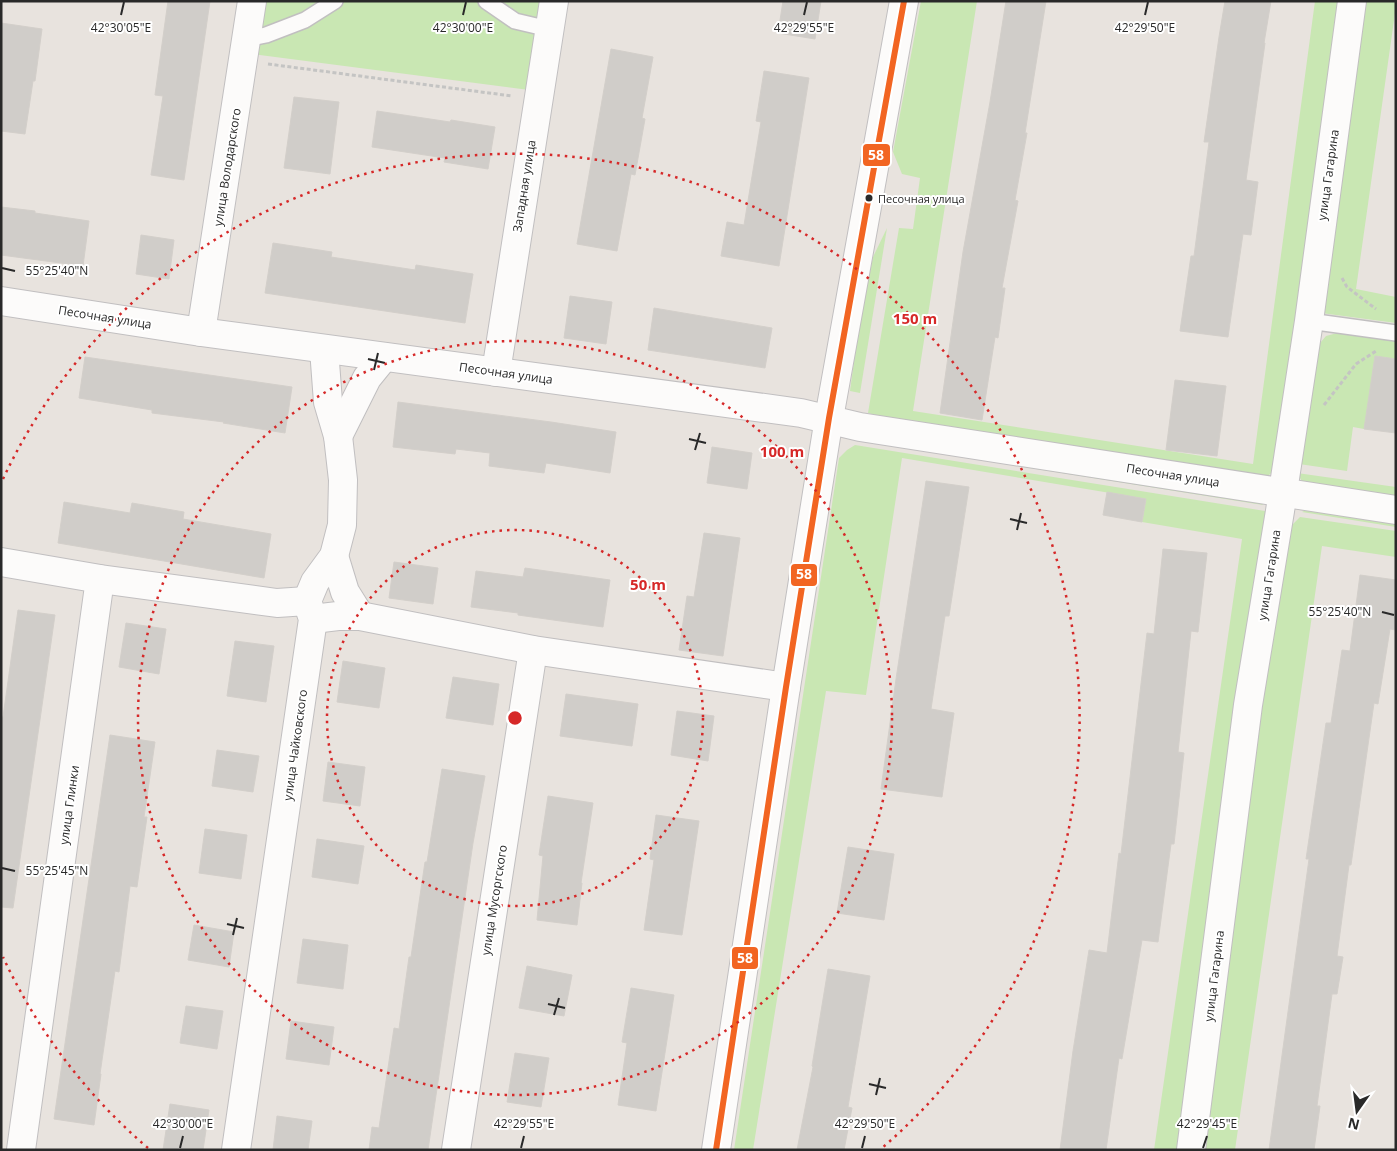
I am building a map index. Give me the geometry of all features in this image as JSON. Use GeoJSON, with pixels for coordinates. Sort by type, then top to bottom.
{"type":"FeatureCollection","features":[{"type":"Feature","properties":{"kind":"street","name":"улица Володарского"},"geometry":{"type":"LineString","coordinates":[[201,332],[252,1]]}},
{"type":"Feature","properties":{"kind":"street","name":"Западная улица"},"geometry":{"type":"LineString","coordinates":[[496,372],[554,1]]}},
{"type":"Feature","properties":{"kind":"street"},"geometry":{"type":"LineString","coordinates":[[716,1150],[829,418],[904,1]]}},
{"type":"Feature","properties":{"kind":"street","name":"улица Гагарина"},"geometry":{"type":"LineString","coordinates":[[1192,1150],[1248,705],[1309,321],[1352,1]]}},
{"type":"Feature","properties":{"kind":"street","name":"Песочная улица"},"geometry":{"type":"LineString","coordinates":[[1,301],[201,332],[801,413],[829,418],[860,427],[1396,510]]}},
{"type":"Feature","properties":{"kind":"street","name":"улица Чайковского"},"geometry":{"type":"LineString","coordinates":[[236,1150],[310,610],[316,582],[334,556],[342,525],[343,480],[338,436],[328,402],[324,349]]}},
{"type":"Feature","properties":{"kind":"street"},"geometry":{"type":"LineString","coordinates":[[338,436],[367,378],[384,357]]}},
{"type":"Feature","properties":{"kind":"street"},"geometry":{"type":"LineString","coordinates":[[334,556],[345,592],[360,616]]}},
{"type":"Feature","properties":{"kind":"street"},"geometry":{"type":"LineString","coordinates":[[1,562],[100,579],[277,603],[338,616],[360,616],[533,650],[786,687]]}},
{"type":"Feature","properties":{"kind":"street","name":"улица Глинки"},"geometry":{"type":"LineString","coordinates":[[21,1150],[100,579]]}},
{"type":"Feature","properties":{"kind":"street","name":"улица Мусоргского"},"geometry":{"type":"LineString","coordinates":[[456,1150],[533,650]]}},
{"type":"Feature","properties":{"kind":"lane"},"geometry":{"type":"LineString","coordinates":[[245,50],[266,35],[305,20],[335,1]]}},
{"type":"Feature","properties":{"kind":"lane"},"geometry":{"type":"LineString","coordinates":[[486,1],[515,20],[549,29]]}},
{"type":"Feature","properties":{"kind":"lane"},"geometry":{"type":"LineString","coordinates":[[1309,321],[1396,333]]}},
{"type":"Feature","properties":{"kind":"path"},"geometry":{"type":"LineString","coordinates":[[245,50],[538,100]]}},
{"type":"Feature","properties":{"kind":"path"},"geometry":{"type":"LineString","coordinates":[[1320,241],[1348,287],[1382,314]]}},
{"type":"Feature","properties":{"kind":"path"},"geometry":{"type":"LineString","coordinates":[[1321,409],[1356,364],[1382,347]]}},
{"type":"Feature","properties":{"kind":"green space"},"geometry":{"type":"Polygon","coordinates":[[[260,1],[545,1],[529,90],[253,54],[260,1]]]}},
{"type":"Feature","properties":{"kind":"green space"},"geometry":{"type":"Polygon","coordinates":[[[921,1],[977,1],[913,411],[1253,464],[1315,1],[1340,1],[1274,471],[1264,479],[890,419],[868,413],[899,228],[913,229],[920,178],[902,174],[893,152],[921,1]]]}},
{"type":"Feature","properties":{"kind":"green space"},"geometry":{"type":"Polygon","coordinates":[[[1362,1],[1396,1],[1396,6],[1356,289],[1396,297],[1396,323],[1321,313],[1362,1]]]}},
{"type":"Feature","properties":{"kind":"green space"},"geometry":{"type":"Polygon","coordinates":[[[887,228],[860,393],[850,391],[857,338],[873,257],[887,228]]]}},
{"type":"Feature","properties":{"kind":"green space"},"geometry":{"type":"Polygon","coordinates":[[[1341,332],[1396,340],[1396,359],[1364,429],[1353,427],[1347,471],[1299,464],[1315,349],[1326,336],[1341,332]]]}},
{"type":"Feature","properties":{"kind":"green space"},"geometry":{"type":"Polygon","coordinates":[[[861,441],[1258,499],[1263,505],[861,441]]]}},
{"type":"Feature","properties":{"kind":"green space"},"geometry":{"type":"Polygon","coordinates":[[[855,445],[1265,511],[1267,524],[1181,1150],[1154,1150],[1242,539],[1142,522],[1146,499],[902,458],[866,695],[826,691],[753,1150],[734,1150],[839,458],[855,445]]]}},
{"type":"Feature","properties":{"kind":"green space"},"geometry":{"type":"Polygon","coordinates":[[[1297,473],[1396,487],[1396,497],[1303,483],[1297,473]]]}},
{"type":"Feature","properties":{"kind":"green space"},"geometry":{"type":"Polygon","coordinates":[[[1312,507],[1396,520],[1396,527],[1302,512],[1312,507]]]}},
{"type":"Feature","properties":{"kind":"green space"},"geometry":{"type":"Polygon","coordinates":[[[1300,517],[1396,531],[1396,557],[1322,546],[1235,1150],[1203,1150],[1259,701],[1286,531],[1300,517]]]}},
{"type":"Feature","properties":{"kind":"building"},"geometry":{"type":"Polygon","coordinates":[[[168,1],[210,1],[184,180],[151,175],[163,96],[155,95],[168,1]]]}},
{"type":"Feature","properties":{"kind":"building"},"geometry":{"type":"Polygon","coordinates":[[[783,1],[821,1],[815,39],[778,33],[783,1]]]}},
{"type":"Feature","properties":{"kind":"building"},"geometry":{"type":"Polygon","coordinates":[[[1006,1],[1046,1],[1025,133],[1027,133],[1015,200],[1018,201],[1002,288],[1005,288],[998,338],[995,337],[982,420],[940,413],[963,252],[1006,1]]]}},
{"type":"Feature","properties":{"kind":"building"},"geometry":{"type":"Polygon","coordinates":[[[1225,1],[1271,1],[1246,180],[1258,182],[1251,235],[1243,234],[1228,337],[1180,331],[1191,256],[1194,256],[1209,142],[1204,142],[1225,1]]]}},
{"type":"Feature","properties":{"kind":"building"},"geometry":{"type":"Polygon","coordinates":[[[1,23],[42,29],[25,134],[1,131],[1,23]]]}},
{"type":"Feature","properties":{"kind":"building"},"geometry":{"type":"Polygon","coordinates":[[[611,49],[653,57],[642,118],[645,119],[635,175],[631,174],[617,251],[577,244],[611,49]]]}},
{"type":"Feature","properties":{"kind":"building"},"geometry":{"type":"Polygon","coordinates":[[[764,71],[809,78],[779,266],[721,256],[727,222],[744,225],[761,122],[756,121],[764,71]]]}},
{"type":"Feature","properties":{"kind":"building"},"geometry":{"type":"Polygon","coordinates":[[[294,97],[339,102],[330,174],[284,168],[294,97]]]}},
{"type":"Feature","properties":{"kind":"building"},"geometry":{"type":"Polygon","coordinates":[[[377,111],[495,127],[488,169],[444,162],[445,158],[372,147],[377,111]]]}},
{"type":"Feature","properties":{"kind":"building"},"geometry":{"type":"Polygon","coordinates":[[[1,207],[89,221],[83,266],[1,255],[1,207]]]}},
{"type":"Feature","properties":{"kind":"building"},"geometry":{"type":"Polygon","coordinates":[[[141,235],[174,240],[169,279],[136,274],[141,235]]]}},
{"type":"Feature","properties":{"kind":"building"},"geometry":{"type":"Polygon","coordinates":[[[273,243],[332,252],[331,257],[415,270],[416,265],[473,274],[465,323],[265,293],[273,243]]]}},
{"type":"Feature","properties":{"kind":"building"},"geometry":{"type":"Polygon","coordinates":[[[570,296],[612,302],[606,344],[564,338],[570,296]]]}},
{"type":"Feature","properties":{"kind":"building"},"geometry":{"type":"Polygon","coordinates":[[[654,308],[772,328],[765,368],[648,350],[654,308]]]}},
{"type":"Feature","properties":{"kind":"building"},"geometry":{"type":"Polygon","coordinates":[[[1375,356],[1396,359],[1396,433],[1364,429],[1375,356]]]}},
{"type":"Feature","properties":{"kind":"building"},"geometry":{"type":"Polygon","coordinates":[[[85,357],[292,387],[285,433],[224,422],[152,413],[152,410],[79,398],[85,357]]]}},
{"type":"Feature","properties":{"kind":"building"},"geometry":{"type":"Polygon","coordinates":[[[1175,380],[1226,386],[1217,456],[1166,450],[1175,380]]]}},
{"type":"Feature","properties":{"kind":"building"},"geometry":{"type":"Polygon","coordinates":[[[398,402],[616,432],[610,473],[546,463],[544,473],[489,466],[490,453],[456,449],[455,454],[393,447],[398,402]]]}},
{"type":"Feature","properties":{"kind":"building"},"geometry":{"type":"Polygon","coordinates":[[[712,447],[752,453],[747,489],[707,483],[712,447]]]}},
{"type":"Feature","properties":{"kind":"building"},"geometry":{"type":"Polygon","coordinates":[[[926,481],[969,487],[949,616],[945,616],[931,709],[954,713],[942,797],[881,789],[926,481]]]}},
{"type":"Feature","properties":{"kind":"building"},"geometry":{"type":"Polygon","coordinates":[[[1107,492],[1146,499],[1142,522],[1103,515],[1107,492]]]}},
{"type":"Feature","properties":{"kind":"building"},"geometry":{"type":"Polygon","coordinates":[[[64,502],[130,513],[132,503],[184,512],[183,519],[271,534],[264,578],[58,543],[64,502]]]}},
{"type":"Feature","properties":{"kind":"building"},"geometry":{"type":"Polygon","coordinates":[[[704,533],[740,538],[723,656],[679,650],[687,596],[694,597],[704,533]]]}},
{"type":"Feature","properties":{"kind":"building"},"geometry":{"type":"Polygon","coordinates":[[[1163,549],[1207,553],[1198,632],[1191,631],[1178,752],[1184,753],[1174,844],[1171,844],[1158,942],[1142,940],[1122,1059],[1119,1058],[1106,1150],[1060,1150],[1089,950],[1107,953],[1119,853],[1121,854],[1147,633],[1154,634],[1163,549]]]}},
{"type":"Feature","properties":{"kind":"building"},"geometry":{"type":"Polygon","coordinates":[[[394,562],[438,568],[433,604],[389,598],[394,562]]]}},
{"type":"Feature","properties":{"kind":"building"},"geometry":{"type":"Polygon","coordinates":[[[525,568],[610,580],[603,627],[471,607],[476,571],[523,577],[525,568]]]}},
{"type":"Feature","properties":{"kind":"building"},"geometry":{"type":"Polygon","coordinates":[[[1360,575],[1396,580],[1396,630],[1390,629],[1378,704],[1374,703],[1351,865],[1349,865],[1337,956],[1343,957],[1337,994],[1332,994],[1317,1106],[1320,1106],[1314,1150],[1269,1150],[1309,859],[1306,859],[1326,723],[1331,723],[1342,650],[1350,651],[1360,575]]]}},
{"type":"Feature","properties":{"kind":"building"},"geometry":{"type":"Polygon","coordinates":[[[18,610],[55,615],[13,908],[1,907],[1,717],[3,717],[18,610]]]}},
{"type":"Feature","properties":{"kind":"building"},"geometry":{"type":"Polygon","coordinates":[[[126,623],[166,629],[159,674],[119,667],[126,623]]]}},
{"type":"Feature","properties":{"kind":"building"},"geometry":{"type":"Polygon","coordinates":[[[235,641],[274,646],[266,702],[227,696],[235,641]]]}},
{"type":"Feature","properties":{"kind":"building"},"geometry":{"type":"Polygon","coordinates":[[[343,661],[385,668],[379,708],[337,702],[343,661]]]}},
{"type":"Feature","properties":{"kind":"building"},"geometry":{"type":"Polygon","coordinates":[[[453,677],[499,684],[493,725],[446,718],[453,677]]]}},
{"type":"Feature","properties":{"kind":"building"},"geometry":{"type":"Polygon","coordinates":[[[566,694],[638,704],[632,746],[560,736],[566,694]]]}},
{"type":"Feature","properties":{"kind":"building"},"geometry":{"type":"Polygon","coordinates":[[[677,711],[714,716],[708,761],[671,755],[677,711]]]}},
{"type":"Feature","properties":{"kind":"building"},"geometry":{"type":"Polygon","coordinates":[[[110,735],[155,742],[144,817],[147,817],[137,887],[130,886],[119,972],[115,971],[94,1125],[54,1119],[110,735]]]}},
{"type":"Feature","properties":{"kind":"building"},"geometry":{"type":"Polygon","coordinates":[[[217,750],[259,756],[253,792],[212,786],[217,750]]]}},
{"type":"Feature","properties":{"kind":"building"},"geometry":{"type":"Polygon","coordinates":[[[328,762],[365,767],[360,806],[323,801],[328,762]]]}},
{"type":"Feature","properties":{"kind":"building"},"geometry":{"type":"Polygon","coordinates":[[[442,769],[485,776],[473,843],[428,1150],[369,1150],[372,1127],[379,1128],[394,1028],[399,1029],[409,957],[411,957],[425,862],[427,862],[442,769]]]}},
{"type":"Feature","properties":{"kind":"building"},"geometry":{"type":"Polygon","coordinates":[[[548,796],[593,803],[577,925],[537,920],[543,856],[539,855],[548,796]]]}},
{"type":"Feature","properties":{"kind":"building"},"geometry":{"type":"Polygon","coordinates":[[[656,815],[699,821],[682,935],[644,930],[654,860],[650,859],[656,815]]]}},
{"type":"Feature","properties":{"kind":"building"},"geometry":{"type":"Polygon","coordinates":[[[205,829],[247,835],[241,879],[199,873],[205,829]]]}},
{"type":"Feature","properties":{"kind":"building"},"geometry":{"type":"Polygon","coordinates":[[[317,839],[364,846],[358,884],[312,877],[317,839]]]}},
{"type":"Feature","properties":{"kind":"building"},"geometry":{"type":"Polygon","coordinates":[[[848,847],[894,854],[884,920],[837,913],[848,847]]]}},
{"type":"Feature","properties":{"kind":"building"},"geometry":{"type":"Polygon","coordinates":[[[194,925],[234,932],[229,967],[188,960],[194,925]]]}},
{"type":"Feature","properties":{"kind":"building"},"geometry":{"type":"Polygon","coordinates":[[[303,939],[348,945],[343,989],[297,983],[303,939]]]}},
{"type":"Feature","properties":{"kind":"building"},"geometry":{"type":"Polygon","coordinates":[[[527,966],[572,975],[564,1016],[519,1008],[527,966]]]}},
{"type":"Feature","properties":{"kind":"building"},"geometry":{"type":"Polygon","coordinates":[[[828,969],[870,976],[848,1107],[852,1108],[844,1150],[797,1150],[813,1067],[828,969]]]}},
{"type":"Feature","properties":{"kind":"building"},"geometry":{"type":"Polygon","coordinates":[[[631,988],[674,995],[656,1111],[618,1105],[627,1043],[622,1042],[631,988]]]}},
{"type":"Feature","properties":{"kind":"building"},"geometry":{"type":"Polygon","coordinates":[[[186,1006],[223,1011],[217,1049],[180,1043],[186,1006]]]}},
{"type":"Feature","properties":{"kind":"building"},"geometry":{"type":"Polygon","coordinates":[[[291,1021],[334,1027],[329,1065],[286,1059],[291,1021]]]}},
{"type":"Feature","properties":{"kind":"building"},"geometry":{"type":"Polygon","coordinates":[[[515,1053],[549,1058],[541,1107],[507,1102],[515,1053]]]}},
{"type":"Feature","properties":{"kind":"building"},"geometry":{"type":"Polygon","coordinates":[[[170,1104],[209,1110],[203,1150],[163,1150],[170,1104]]]}},
{"type":"Feature","properties":{"kind":"building"},"geometry":{"type":"Polygon","coordinates":[[[277,1116],[312,1121],[308,1150],[273,1150],[277,1116]]]}},
{"type":"Feature","properties":{"kind":"transit line","name":"58"},"geometry":{"type":"LineString","coordinates":[[716,1150],[829,418],[904,1]]}},
{"type":"Feature","properties":{"kind":"place","name":"Песочная улица"},"geometry":{"type":"Point","coordinates":[869,198]}}]}
